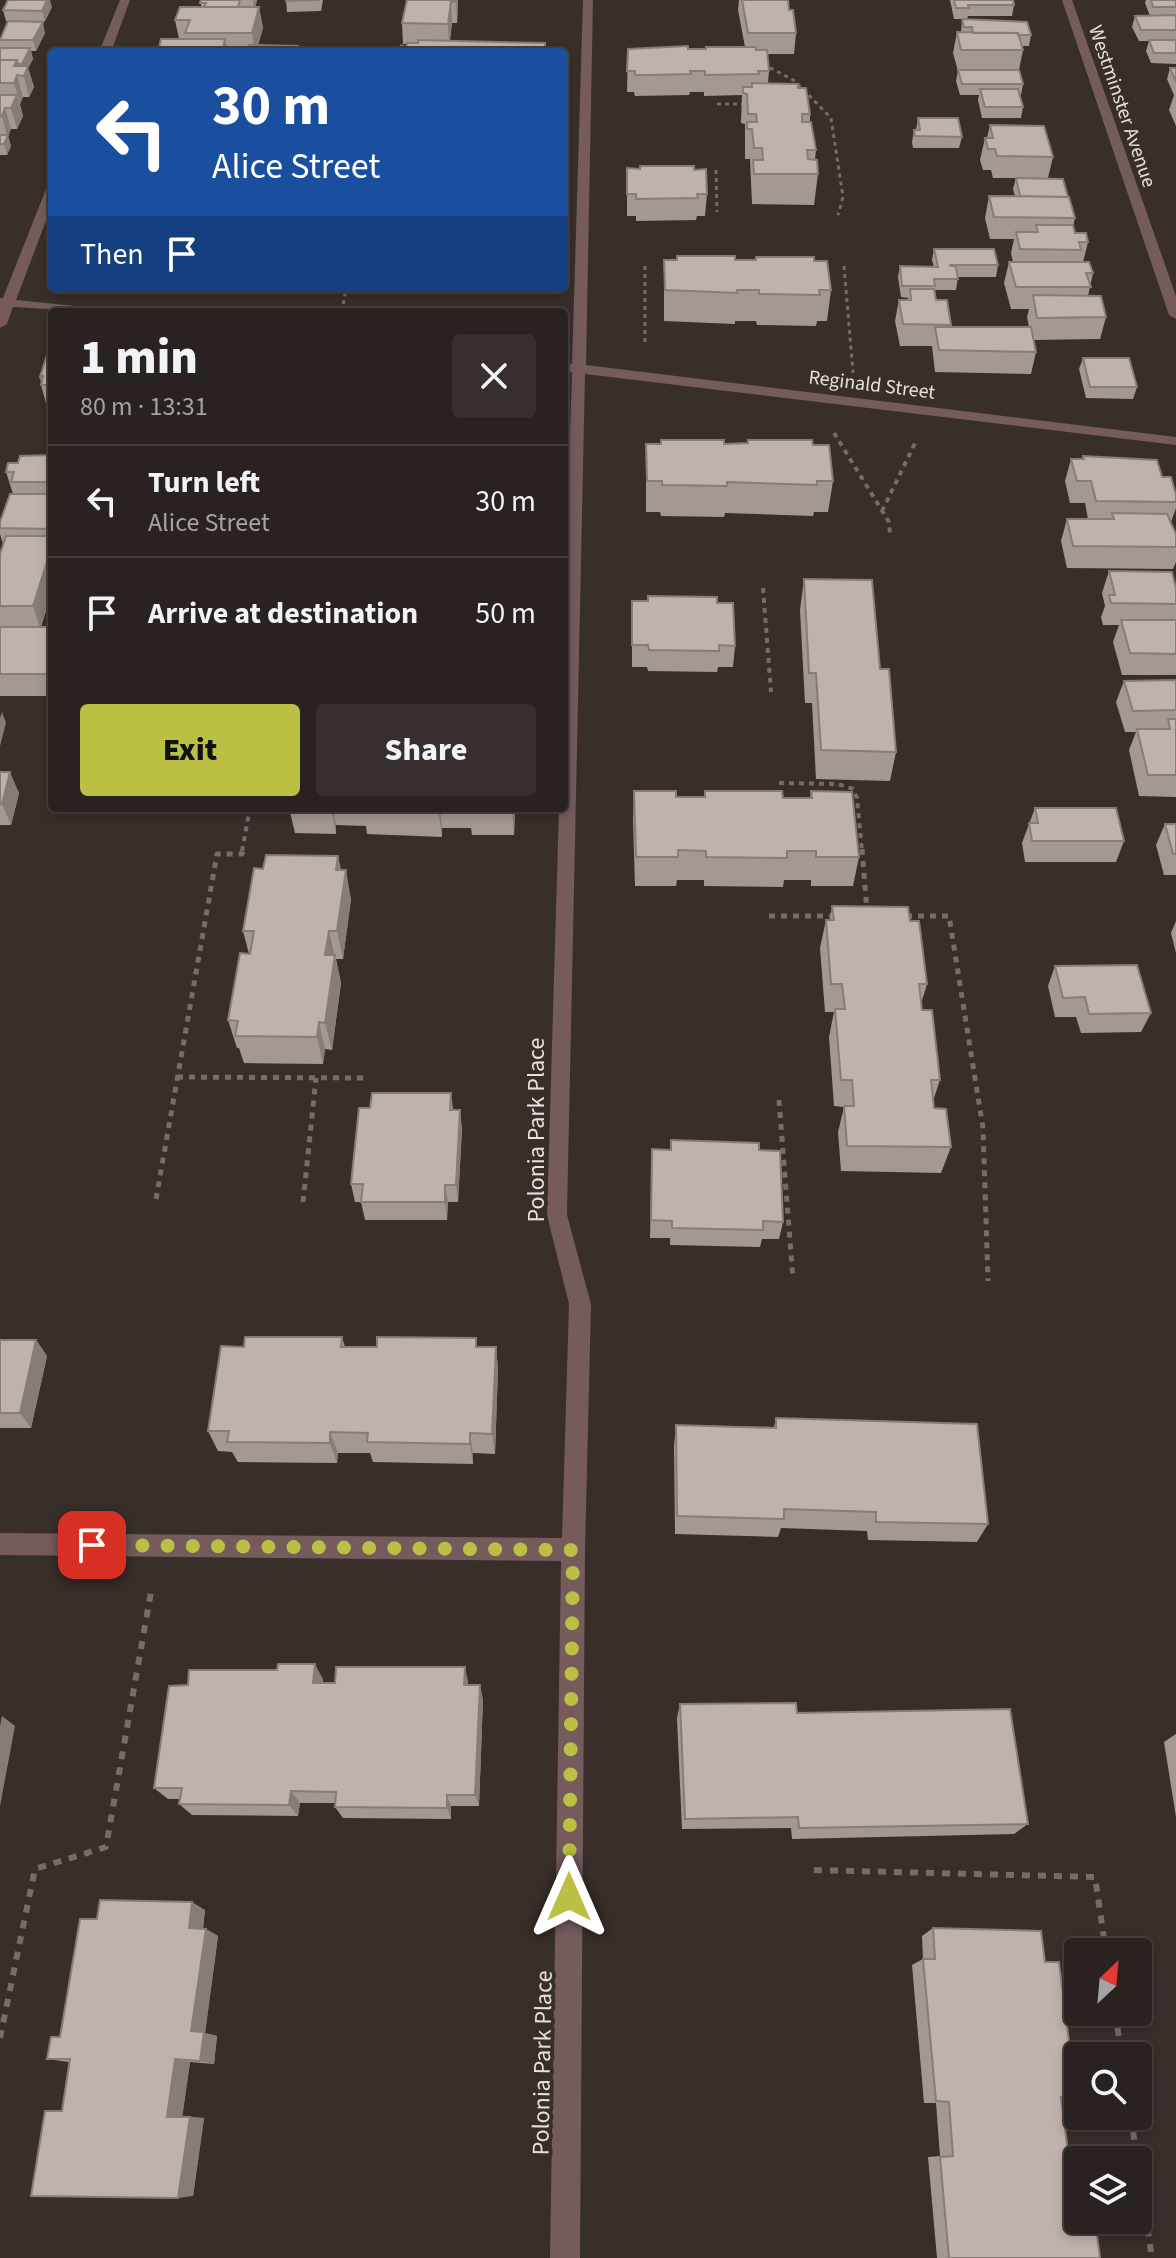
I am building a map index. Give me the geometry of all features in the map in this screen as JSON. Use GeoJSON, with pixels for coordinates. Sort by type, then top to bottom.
{"type":"FeatureCollection","features":[{"type":"Feature","properties":{"kind":"street"},"geometry":{"type":"LineString","coordinates":[[107,48],[125,0]]}},
{"type":"Feature","properties":{"kind":"street","name":"Polonia Park Place"},"geometry":{"type":"LineString","coordinates":[[568,594],[572,368],[588,0]]}},
{"type":"Feature","properties":{"kind":"street","name":"Westminster Avenue"},"geometry":{"type":"LineString","coordinates":[[1067,0],[1176,315]]}},
{"type":"Feature","properties":{"kind":"street"},"geometry":{"type":"LineString","coordinates":[[0,324],[4,302],[48,198]]}},
{"type":"Feature","properties":{"kind":"street"},"geometry":{"type":"LineString","coordinates":[[4,302],[59,308]]}},
{"type":"Feature","properties":{"kind":"street","name":"Reginald Street"},"geometry":{"type":"LineString","coordinates":[[572,368],[1176,441]]}},
{"type":"Feature","properties":{"kind":"street","name":"Polonia Park Place"},"geometry":{"type":"LineString","coordinates":[[564,812],[557,1215],[580,1304],[573,1550],[565,2258]]}},
{"type":"Feature","properties":{"kind":"street"},"geometry":{"type":"LineString","coordinates":[[0,1544],[573,1550]]}},
{"type":"Feature","properties":{"kind":"path"},"geometry":{"type":"LineString","coordinates":[[398,48],[426,46]]}},
{"type":"Feature","properties":{"kind":"path"},"geometry":{"type":"LineString","coordinates":[[754,59],[795,81],[831,118],[843,197],[838,215]]}},
{"type":"Feature","properties":{"kind":"path"},"geometry":{"type":"LineString","coordinates":[[717,104],[760,104]]}},
{"type":"Feature","properties":{"kind":"path"},"geometry":{"type":"LineString","coordinates":[[804,105],[818,105]]}},
{"type":"Feature","properties":{"kind":"path"},"geometry":{"type":"LineString","coordinates":[[716,170],[717,212]]}},
{"type":"Feature","properties":{"kind":"path"},"geometry":{"type":"LineString","coordinates":[[644,351],[645,266]]}},
{"type":"Feature","properties":{"kind":"path"},"geometry":{"type":"LineString","coordinates":[[844,266],[853,376]]}},
{"type":"Feature","properties":{"kind":"path"},"geometry":{"type":"LineString","coordinates":[[831,428],[889,522],[890,534]]}},
{"type":"Feature","properties":{"kind":"path"},"geometry":{"type":"LineString","coordinates":[[882,511],[917,438]]}},
{"type":"Feature","properties":{"kind":"path"},"geometry":{"type":"LineString","coordinates":[[763,588],[771,692]]}},
{"type":"Feature","properties":{"kind":"path"},"geometry":{"type":"LineString","coordinates":[[779,783],[838,784],[853,789],[857,798],[868,916],[854,916]]}},
{"type":"Feature","properties":{"kind":"path"},"geometry":{"type":"LineString","coordinates":[[156,1199],[217,854],[242,854],[249,812]]}},
{"type":"Feature","properties":{"kind":"path"},"geometry":{"type":"LineString","coordinates":[[769,916],[839,916]]}},
{"type":"Feature","properties":{"kind":"path"},"geometry":{"type":"LineString","coordinates":[[895,916],[949,916],[983,1128],[988,1281]]}},
{"type":"Feature","properties":{"kind":"path"},"geometry":{"type":"LineString","coordinates":[[177,1077],[367,1078]]}},
{"type":"Feature","properties":{"kind":"path"},"geometry":{"type":"LineString","coordinates":[[303,1202],[316,1078]]}},
{"type":"Feature","properties":{"kind":"path"},"geometry":{"type":"LineString","coordinates":[[779,1100],[793,1279]]}},
{"type":"Feature","properties":{"kind":"path"},"geometry":{"type":"LineString","coordinates":[[0,2038],[35,1869],[106,1847],[152,1586]]}},
{"type":"Feature","properties":{"kind":"path"},"geometry":{"type":"LineString","coordinates":[[814,1870],[1095,1877],[1104,1938]]}},
{"type":"Feature","properties":{"kind":"path"},"geometry":{"type":"LineString","coordinates":[[1148,2234],[1152,2258]]}},
{"type":"Feature","properties":{"kind":"building"},"geometry":{"type":"Polygon","coordinates":[[[8,0],[47,0],[42,11],[3,10],[8,0]]]}},
{"type":"Feature","properties":{"kind":"building"},"geometry":{"type":"Polygon","coordinates":[[[201,0],[240,0],[238,7],[204,7],[206,3],[200,3],[201,0]]]}},
{"type":"Feature","properties":{"kind":"building"},"geometry":{"type":"Polygon","coordinates":[[[407,0],[456,0],[451,2],[448,24],[402,23],[407,0]]]}},
{"type":"Feature","properties":{"kind":"building"},"geometry":{"type":"Polygon","coordinates":[[[742,0],[788,0],[789,10],[793,10],[796,33],[748,33],[742,0]]]}},
{"type":"Feature","properties":{"kind":"building"},"geometry":{"type":"Polygon","coordinates":[[[954,0],[1013,0],[1014,5],[956,8],[954,0]]]}},
{"type":"Feature","properties":{"kind":"building"},"geometry":{"type":"Polygon","coordinates":[[[1151,0],[1176,0],[1176,7],[1153,7],[1151,0]]]}},
{"type":"Feature","properties":{"kind":"building"},"geometry":{"type":"Polygon","coordinates":[[[180,7],[259,7],[252,33],[185,33],[190,20],[175,20],[180,7]]]}},
{"type":"Feature","properties":{"kind":"building"},"geometry":{"type":"Polygon","coordinates":[[[1176,15],[1176,30],[1141,30],[1135,16],[1176,15]]]}},
{"type":"Feature","properties":{"kind":"building"},"geometry":{"type":"Polygon","coordinates":[[[962,19],[1027,22],[1031,35],[973,33],[972,27],[964,27],[962,19]]]}},
{"type":"Feature","properties":{"kind":"building"},"geometry":{"type":"Polygon","coordinates":[[[8,21],[43,22],[33,40],[0,40],[8,21]]]}},
{"type":"Feature","properties":{"kind":"building"},"geometry":{"type":"Polygon","coordinates":[[[957,32],[1018,33],[1023,50],[961,50],[957,32]]]}},
{"type":"Feature","properties":{"kind":"building"},"geometry":{"type":"Polygon","coordinates":[[[161,39],[225,39],[223,48],[159,48],[161,39]]]}},
{"type":"Feature","properties":{"kind":"building"},"geometry":{"type":"Polygon","coordinates":[[[418,40],[545,43],[545,48],[406,48],[407,43],[418,43],[418,40]]]}},
{"type":"Feature","properties":{"kind":"building"},"geometry":{"type":"Polygon","coordinates":[[[1149,40],[1176,40],[1176,53],[1154,53],[1149,40]]]}},
{"type":"Feature","properties":{"kind":"building"},"geometry":{"type":"Polygon","coordinates":[[[249,45],[298,46],[298,48],[248,48],[249,45]]]}},
{"type":"Feature","properties":{"kind":"building"},"geometry":{"type":"Polygon","coordinates":[[[688,46],[688,49],[755,47],[756,50],[767,50],[769,71],[758,71],[759,74],[705,75],[705,71],[690,71],[691,74],[635,75],[635,71],[627,71],[628,49],[688,46]]]}},
{"type":"Feature","properties":{"kind":"building"},"geometry":{"type":"Polygon","coordinates":[[[0,48],[30,48],[22,64],[18,64],[17,60],[0,60],[0,48]]]}},
{"type":"Feature","properties":{"kind":"building"},"geometry":{"type":"Polygon","coordinates":[[[0,60],[17,60],[14,66],[28,66],[24,76],[17,75],[14,83],[0,83],[0,60]]]}},
{"type":"Feature","properties":{"kind":"building"},"geometry":{"type":"Polygon","coordinates":[[[1170,68],[1176,68],[1176,82],[1170,68]]]}},
{"type":"Feature","properties":{"kind":"building"},"geometry":{"type":"Polygon","coordinates":[[[958,70],[1019,70],[1023,84],[962,84],[958,70]]]}},
{"type":"Feature","properties":{"kind":"building"},"geometry":{"type":"Polygon","coordinates":[[[752,83],[798,84],[798,88],[806,88],[810,114],[802,114],[802,122],[811,122],[816,150],[807,150],[808,159],[817,160],[818,174],[754,174],[753,160],[763,160],[762,148],[754,148],[752,129],[747,129],[747,122],[757,122],[756,114],[748,114],[747,94],[743,93],[743,87],[752,87],[752,83]]]}},
{"type":"Feature","properties":{"kind":"building"},"geometry":{"type":"Polygon","coordinates":[[[980,89],[1018,89],[1023,107],[985,107],[980,89]]]}},
{"type":"Feature","properties":{"kind":"building"},"geometry":{"type":"Polygon","coordinates":[[[0,95],[17,95],[11,108],[5,108],[2,116],[0,116],[0,95]]]}},
{"type":"Feature","properties":{"kind":"building"},"geometry":{"type":"Polygon","coordinates":[[[918,118],[958,118],[962,137],[915,136],[914,130],[920,130],[918,118]]]}},
{"type":"Feature","properties":{"kind":"building"},"geometry":{"type":"Polygon","coordinates":[[[990,125],[1044,126],[1053,157],[997,156],[995,149],[988,149],[985,138],[993,138],[990,125]]]}},
{"type":"Feature","properties":{"kind":"building"},"geometry":{"type":"Polygon","coordinates":[[[0,135],[8,135],[4,144],[0,144],[0,135]]]}},
{"type":"Feature","properties":{"kind":"building"},"geometry":{"type":"Polygon","coordinates":[[[640,166],[694,166],[694,170],[706,169],[707,194],[697,194],[698,198],[636,199],[636,194],[627,194],[627,168],[640,169],[640,166]]]}},
{"type":"Feature","properties":{"kind":"building"},"geometry":{"type":"Polygon","coordinates":[[[1016,178],[1063,179],[1068,197],[1020,196],[1016,178]]]}},
{"type":"Feature","properties":{"kind":"building"},"geometry":{"type":"Polygon","coordinates":[[[989,196],[1069,197],[1075,218],[994,217],[989,196]]]}},
{"type":"Feature","properties":{"kind":"building"},"geometry":{"type":"Polygon","coordinates":[[[1036,225],[1073,225],[1075,233],[1086,233],[1088,242],[1079,242],[1081,250],[1020,249],[1016,232],[1038,232],[1036,225]]]}},
{"type":"Feature","properties":{"kind":"building"},"geometry":{"type":"Polygon","coordinates":[[[934,249],[994,249],[998,265],[949,265],[956,267],[958,279],[934,279],[935,286],[902,286],[900,266],[938,267],[934,249]]]}},
{"type":"Feature","properties":{"kind":"building"},"geometry":{"type":"Polygon","coordinates":[[[677,256],[735,256],[735,260],[814,257],[814,261],[827,261],[831,290],[819,290],[820,295],[759,294],[759,290],[737,290],[738,293],[665,290],[664,260],[677,260],[677,256]]]}},
{"type":"Feature","properties":{"kind":"building"},"geometry":{"type":"Polygon","coordinates":[[[1009,262],[1089,262],[1093,273],[1086,273],[1091,287],[1016,287],[1009,262]]]}},
{"type":"Feature","properties":{"kind":"building"},"geometry":{"type":"Polygon","coordinates":[[[910,289],[934,289],[936,300],[947,300],[951,325],[903,324],[899,300],[911,300],[910,289]]]}},
{"type":"Feature","properties":{"kind":"building"},"geometry":{"type":"Polygon","coordinates":[[[1033,295],[1101,296],[1106,317],[1037,318],[1033,295]]]}},
{"type":"Feature","properties":{"kind":"building"},"geometry":{"type":"Polygon","coordinates":[[[935,327],[1031,327],[1036,352],[939,350],[935,327]]]}},
{"type":"Feature","properties":{"kind":"building"},"geometry":{"type":"Polygon","coordinates":[[[48,352],[48,385],[41,385],[43,376],[40,377],[48,352]]]}},
{"type":"Feature","properties":{"kind":"building"},"geometry":{"type":"Polygon","coordinates":[[[1083,358],[1129,358],[1137,387],[1090,387],[1083,358]]]}},
{"type":"Feature","properties":{"kind":"building"},"geometry":{"type":"Polygon","coordinates":[[[661,440],[724,440],[724,444],[748,443],[748,440],[812,440],[813,445],[829,445],[833,481],[817,481],[817,485],[727,482],[727,486],[662,485],[662,481],[647,481],[646,444],[661,444],[661,440]]]}},
{"type":"Feature","properties":{"kind":"building"},"geometry":{"type":"Polygon","coordinates":[[[48,455],[48,482],[11,482],[14,472],[6,472],[8,463],[18,463],[20,456],[48,455]]]}},
{"type":"Feature","properties":{"kind":"building"},"geometry":{"type":"Polygon","coordinates":[[[1083,456],[1157,460],[1162,477],[1171,477],[1176,502],[1096,501],[1091,481],[1077,481],[1071,459],[1084,459],[1083,456]]]}},
{"type":"Feature","properties":{"kind":"building"},"geometry":{"type":"Polygon","coordinates":[[[10,494],[48,494],[48,529],[0,528],[10,494]]]}},
{"type":"Feature","properties":{"kind":"building"},"geometry":{"type":"Polygon","coordinates":[[[1112,513],[1167,514],[1176,534],[1176,547],[1073,546],[1067,519],[1114,519],[1112,513]]]}},
{"type":"Feature","properties":{"kind":"building"},"geometry":{"type":"Polygon","coordinates":[[[6,536],[48,536],[48,559],[33,606],[0,606],[0,554],[6,536]]]}},
{"type":"Feature","properties":{"kind":"building"},"geometry":{"type":"Polygon","coordinates":[[[1109,571],[1172,572],[1176,604],[1111,603],[1109,595],[1115,595],[1109,571]]]}},
{"type":"Feature","properties":{"kind":"building"},"geometry":{"type":"Polygon","coordinates":[[[804,579],[872,580],[880,669],[889,669],[896,752],[821,750],[816,673],[809,673],[804,579]]]}},
{"type":"Feature","properties":{"kind":"building"},"geometry":{"type":"Polygon","coordinates":[[[648,596],[717,597],[717,603],[733,603],[735,646],[719,645],[719,651],[649,650],[648,645],[632,645],[632,601],[648,601],[648,596]]]}},
{"type":"Feature","properties":{"kind":"building"},"geometry":{"type":"Polygon","coordinates":[[[1121,620],[1176,620],[1176,654],[1130,653],[1121,620]]]}},
{"type":"Feature","properties":{"kind":"building"},"geometry":{"type":"Polygon","coordinates":[[[0,627],[48,627],[48,674],[0,674],[0,627]]]}},
{"type":"Feature","properties":{"kind":"building"},"geometry":{"type":"Polygon","coordinates":[[[1176,680],[1176,710],[1133,711],[1124,681],[1176,680]]]}},
{"type":"Feature","properties":{"kind":"building"},"geometry":{"type":"Polygon","coordinates":[[[1168,719],[1176,719],[1176,775],[1148,775],[1137,729],[1170,729],[1168,719]]]}},
{"type":"Feature","properties":{"kind":"building"},"geometry":{"type":"Polygon","coordinates":[[[0,772],[10,772],[2,804],[0,804],[0,772]]]}},
{"type":"Feature","properties":{"kind":"building"},"geometry":{"type":"Polygon","coordinates":[[[634,791],[676,791],[676,797],[705,797],[705,791],[782,791],[783,798],[812,798],[811,791],[852,792],[859,857],[816,857],[816,851],[787,851],[787,858],[706,857],[706,851],[678,850],[678,857],[636,857],[634,791]]]}},
{"type":"Feature","properties":{"kind":"building"},"geometry":{"type":"Polygon","coordinates":[[[1035,808],[1116,808],[1124,841],[1032,841],[1029,823],[1038,823],[1035,808]]]}},
{"type":"Feature","properties":{"kind":"building"},"geometry":{"type":"Polygon","coordinates":[[[1165,824],[1176,824],[1176,854],[1173,854],[1165,824]]]}},
{"type":"Feature","properties":{"kind":"building"},"geometry":{"type":"Polygon","coordinates":[[[266,855],[338,856],[336,870],[346,870],[337,931],[329,931],[325,955],[335,955],[325,1023],[319,1022],[317,1037],[235,1036],[238,1021],[228,1020],[240,953],[250,954],[254,931],[243,931],[254,868],[263,869],[266,855]]]}},
{"type":"Feature","properties":{"kind":"building"},"geometry":{"type":"Polygon","coordinates":[[[832,906],[908,907],[910,921],[919,921],[927,984],[919,984],[922,1010],[932,1010],[940,1080],[931,1080],[934,1108],[946,1109],[951,1147],[847,1146],[844,1106],[854,1106],[852,1080],[841,1080],[835,1009],[845,1009],[842,984],[831,984],[826,920],[834,920],[832,906]]]}},
{"type":"Feature","properties":{"kind":"building"},"geometry":{"type":"Polygon","coordinates":[[[1137,965],[1151,1013],[1089,1014],[1085,997],[1063,998],[1055,966],[1137,965]]]}},
{"type":"Feature","properties":{"kind":"building"},"geometry":{"type":"Polygon","coordinates":[[[372,1093],[451,1093],[450,1110],[460,1110],[456,1185],[445,1185],[445,1202],[361,1202],[363,1184],[351,1184],[359,1108],[370,1108],[372,1093]]]}},
{"type":"Feature","properties":{"kind":"building"},"geometry":{"type":"Polygon","coordinates":[[[671,1140],[759,1143],[759,1150],[780,1151],[783,1222],[763,1221],[763,1230],[672,1228],[672,1221],[651,1220],[652,1149],[671,1150],[671,1140]]]}},
{"type":"Feature","properties":{"kind":"building"},"geometry":{"type":"Polygon","coordinates":[[[245,1337],[342,1337],[341,1347],[377,1347],[377,1337],[476,1338],[476,1347],[496,1347],[492,1434],[470,1433],[470,1444],[367,1442],[368,1433],[330,1432],[330,1443],[227,1442],[229,1431],[208,1431],[221,1346],[244,1347],[245,1337]]]}},
{"type":"Feature","properties":{"kind":"building"},"geometry":{"type":"Polygon","coordinates":[[[0,1340],[36,1340],[20,1413],[0,1413],[0,1340]]]}},
{"type":"Feature","properties":{"kind":"building"},"geometry":{"type":"Polygon","coordinates":[[[776,1418],[977,1424],[988,1524],[876,1522],[876,1512],[784,1509],[784,1519],[677,1516],[676,1425],[776,1428],[776,1418]]]}},
{"type":"Feature","properties":{"kind":"building"},"geometry":{"type":"Polygon","coordinates":[[[278,1664],[315,1664],[313,1683],[335,1683],[336,1667],[465,1667],[464,1685],[480,1685],[475,1795],[447,1795],[447,1808],[335,1807],[336,1792],[291,1791],[289,1805],[179,1804],[182,1788],[154,1788],[169,1686],[188,1685],[189,1670],[277,1670],[278,1664]]]}},
{"type":"Feature","properties":{"kind":"building"},"geometry":{"type":"Polygon","coordinates":[[[796,1703],[797,1713],[1010,1709],[1028,1824],[799,1828],[798,1817],[685,1819],[680,1704],[796,1703]]]}},
{"type":"Feature","properties":{"kind":"building"},"geometry":{"type":"Polygon","coordinates":[[[100,1900],[192,1902],[189,1928],[206,1929],[191,2031],[204,2032],[200,2061],[175,2059],[167,2117],[190,2117],[178,2198],[31,2196],[45,2111],[62,2111],[70,2059],[47,2059],[51,2037],[60,2037],[80,1919],[97,1919],[100,1900]]]}},
{"type":"Feature","properties":{"kind":"building"},"geometry":{"type":"Polygon","coordinates":[[[933,1928],[1041,1931],[1045,1962],[1059,1962],[1064,2026],[1067,2026],[1069,2042],[1064,2042],[1064,2097],[1061,2097],[1067,2146],[1064,2146],[1064,2234],[1097,2234],[1100,2258],[949,2258],[940,2157],[953,2156],[949,2102],[936,2101],[923,1959],[935,1959],[933,1928]]]}},
{"type":"Feature","properties":{"kind":"route"},"geometry":{"type":"LineString","coordinates":[[92,1545],[573,1550],[569,1897]]}}]}
